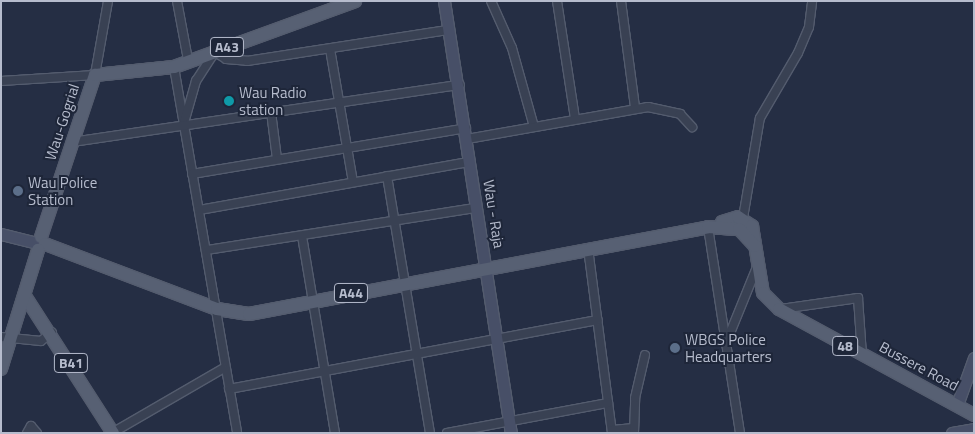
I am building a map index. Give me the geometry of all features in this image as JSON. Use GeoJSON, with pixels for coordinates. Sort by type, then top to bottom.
{"type":"FeatureCollection","features":[{"type":"Feature","properties":{"kind":"main road","name":"Wau-Gogrial"},"geometry":{"type":"LineString","coordinates":[[1,369],[6,339],[25,296],[39,243],[95,75],[174,67],[188,60],[355,1]]}},
{"type":"Feature","properties":{"kind":"main road","name":"A44"},"geometry":{"type":"LineString","coordinates":[[724,226],[722,222],[743,218]]}},
{"type":"Feature","properties":{"kind":"main road","name":"Bussere Road"},"geometry":{"type":"LineString","coordinates":[[743,218],[752,226],[763,294],[779,309],[862,355],[957,404],[974,415]]}},
{"type":"Feature","properties":{"kind":"main road","name":"A44"},"geometry":{"type":"LineString","coordinates":[[39,243],[216,309],[249,314],[486,266],[708,227],[724,226],[746,234],[755,246]]}},
{"type":"Feature","properties":{"kind":"main road","name":"B41"},"geometry":{"type":"LineString","coordinates":[[25,296],[52,332],[112,433]]}},
{"type":"Feature","properties":{"kind":"street"},"geometry":{"type":"LineString","coordinates":[[1,82],[95,75],[108,1]]}},
{"type":"Feature","properties":{"kind":"street"},"geometry":{"type":"LineString","coordinates":[[178,1],[188,60]]}},
{"type":"Feature","properties":{"kind":"street","name":"Wau - Raja"},"geometry":{"type":"LineString","coordinates":[[444,1],[460,85],[469,162],[511,420],[511,433]]}},
{"type":"Feature","properties":{"kind":"street"},"geometry":{"type":"LineString","coordinates":[[490,1],[512,48],[534,127]]}},
{"type":"Feature","properties":{"kind":"street"},"geometry":{"type":"LineString","coordinates":[[557,1],[575,119]]}},
{"type":"Feature","properties":{"kind":"street"},"geometry":{"type":"LineString","coordinates":[[621,1],[635,108]]}},
{"type":"Feature","properties":{"kind":"street"},"geometry":{"type":"LineString","coordinates":[[743,218],[760,118],[802,44],[812,1]]}},
{"type":"Feature","properties":{"kind":"street"},"geometry":{"type":"LineString","coordinates":[[183,126],[194,88],[215,52],[226,59],[247,61],[448,30]]}},
{"type":"Feature","properties":{"kind":"street"},"geometry":{"type":"LineString","coordinates":[[330,49],[353,182]]}},
{"type":"Feature","properties":{"kind":"street"},"geometry":{"type":"LineString","coordinates":[[174,67],[216,309],[224,368],[237,433]]}},
{"type":"Feature","properties":{"kind":"street"},"geometry":{"type":"LineString","coordinates":[[72,142],[460,85]]}},
{"type":"Feature","properties":{"kind":"street"},"geometry":{"type":"LineString","coordinates":[[192,174],[347,147],[534,127],[635,108],[671,110],[692,128]]}},
{"type":"Feature","properties":{"kind":"street"},"geometry":{"type":"LineString","coordinates":[[271,112],[277,159]]}},
{"type":"Feature","properties":{"kind":"street"},"geometry":{"type":"LineString","coordinates":[[199,210],[469,162]]}},
{"type":"Feature","properties":{"kind":"street"},"geometry":{"type":"LineString","coordinates":[[387,176],[403,283],[430,433]]}},
{"type":"Feature","properties":{"kind":"street"},"geometry":{"type":"LineString","coordinates":[[206,250],[476,208]]}},
{"type":"Feature","properties":{"kind":"street"},"geometry":{"type":"LineString","coordinates":[[708,227],[740,433]]}},
{"type":"Feature","properties":{"kind":"street"},"geometry":{"type":"LineString","coordinates":[[1,234],[39,243]]}},
{"type":"Feature","properties":{"kind":"street"},"geometry":{"type":"LineString","coordinates":[[302,236],[335,433]]}},
{"type":"Feature","properties":{"kind":"street"},"geometry":{"type":"LineString","coordinates":[[588,248],[612,431],[634,431],[634,398],[645,355]]}},
{"type":"Feature","properties":{"kind":"street"},"geometry":{"type":"LineString","coordinates":[[726,342],[758,265]]}},
{"type":"Feature","properties":{"kind":"street"},"geometry":{"type":"LineString","coordinates":[[779,309],[858,298],[862,355]]}},
{"type":"Feature","properties":{"kind":"street"},"geometry":{"type":"LineString","coordinates":[[229,389],[498,337],[598,320]]}},
{"type":"Feature","properties":{"kind":"street"},"geometry":{"type":"LineString","coordinates":[[6,339],[41,341],[52,332]]}},
{"type":"Feature","properties":{"kind":"street"},"geometry":{"type":"LineString","coordinates":[[957,404],[974,358]]}},
{"type":"Feature","properties":{"kind":"street"},"geometry":{"type":"LineString","coordinates":[[112,433],[224,368]]}},
{"type":"Feature","properties":{"kind":"street"},"geometry":{"type":"LineString","coordinates":[[447,433],[608,403]]}},
{"type":"Feature","properties":{"kind":"street"},"geometry":{"type":"LineString","coordinates":[[27,433],[31,426],[37,433]]}},
{"type":"Feature","properties":{"kind":"street"},"geometry":{"type":"LineString","coordinates":[[952,433],[974,429]]}},
{"type":"Feature","properties":{"kind":"place","name":"Wau Radio station"},"geometry":{"type":"Point","coordinates":[229,101]}},
{"type":"Feature","properties":{"kind":"place","name":"Wau Police Station"},"geometry":{"type":"Point","coordinates":[18,191]}},
{"type":"Feature","properties":{"kind":"place","name":"WBGS Police Headquarters"},"geometry":{"type":"Point","coordinates":[675,348]}}]}
